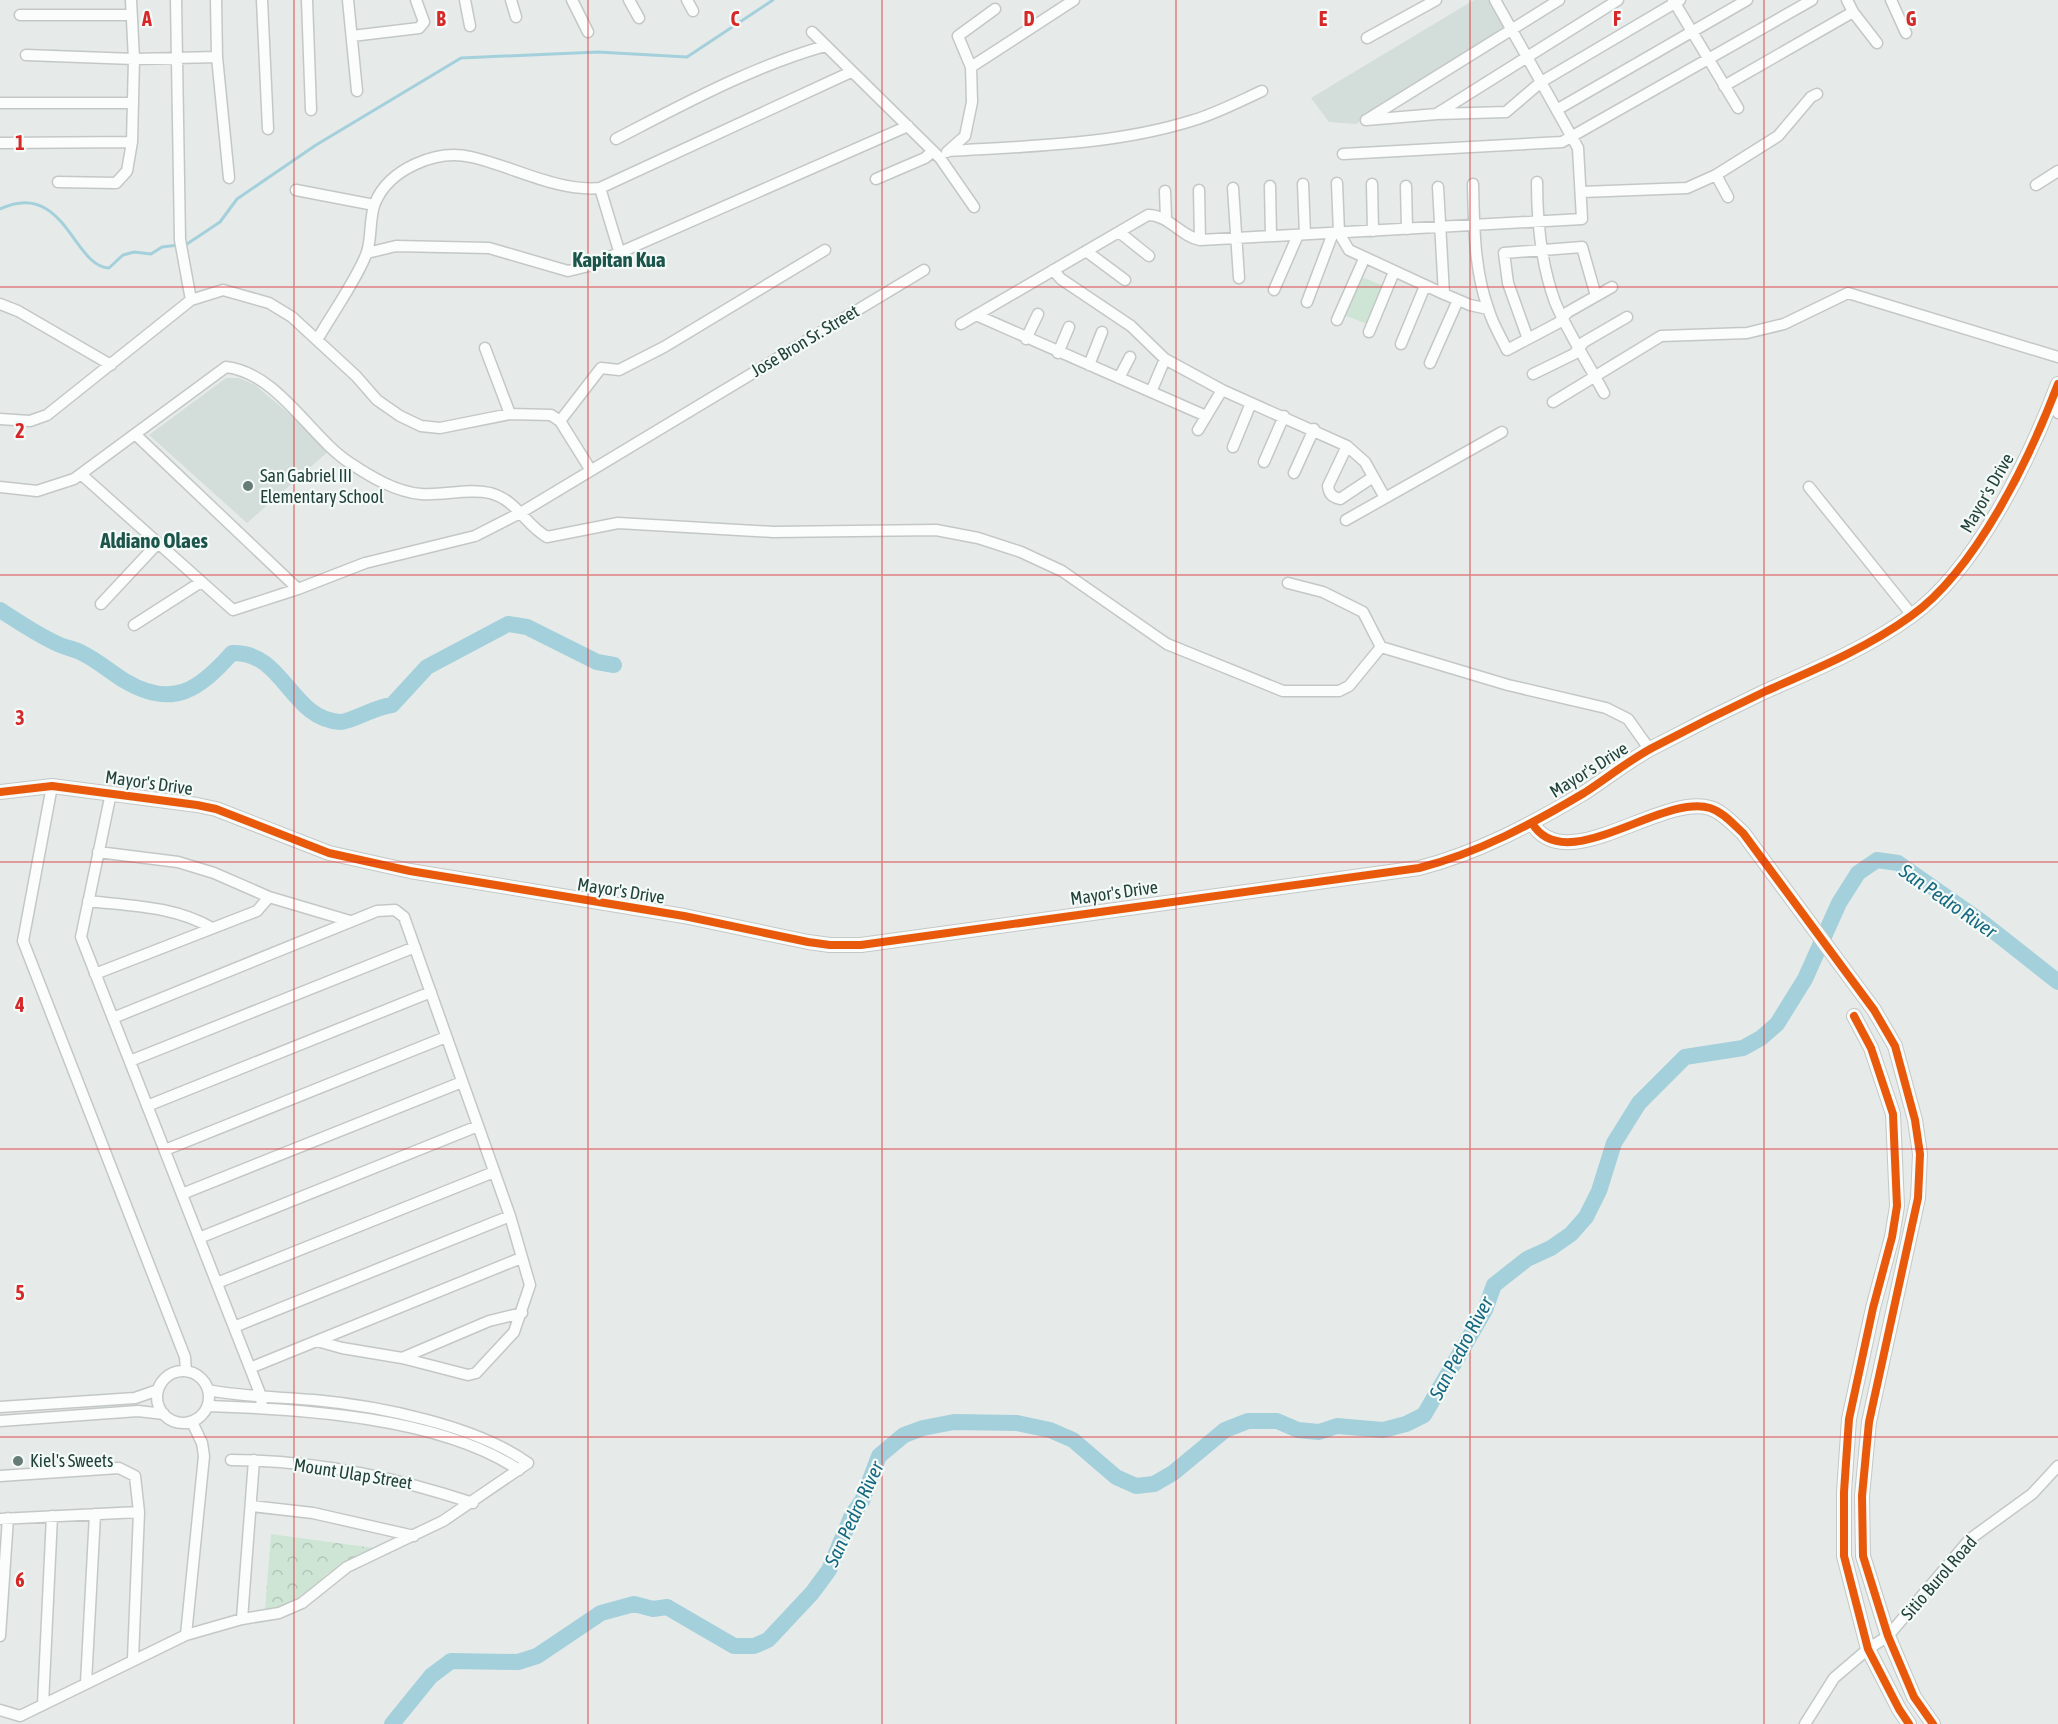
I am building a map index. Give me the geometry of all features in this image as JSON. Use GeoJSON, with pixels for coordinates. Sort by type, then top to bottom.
{"type":"FeatureCollection","features":[{"type":"Feature","properties":{"kind":"street"},"geometry":{"type":"LineString","coordinates":[[58,182],[116,183],[127,171],[132,142],[133,103],[134,59],[131,0]]}},
{"type":"Feature","properties":{"kind":"street"},"geometry":{"type":"LineString","coordinates":[[176,0],[175,58],[180,240],[191,300]]}},
{"type":"Feature","properties":{"kind":"street"},"geometry":{"type":"LineString","coordinates":[[216,0],[217,57],[229,178]]}},
{"type":"Feature","properties":{"kind":"street"},"geometry":{"type":"LineString","coordinates":[[262,0],[268,129]]}},
{"type":"Feature","properties":{"kind":"street"},"geometry":{"type":"LineString","coordinates":[[307,0],[311,110]]}},
{"type":"Feature","properties":{"kind":"street"},"geometry":{"type":"LineString","coordinates":[[348,0],[357,91]]}},
{"type":"Feature","properties":{"kind":"street"},"geometry":{"type":"LineString","coordinates":[[352,36],[419,28],[424,22],[416,0]]}},
{"type":"Feature","properties":{"kind":"street"},"geometry":{"type":"LineString","coordinates":[[465,0],[470,26]]}},
{"type":"Feature","properties":{"kind":"street"},"geometry":{"type":"LineString","coordinates":[[510,0],[516,17]]}},
{"type":"Feature","properties":{"kind":"street"},"geometry":{"type":"LineString","coordinates":[[572,0],[588,32]]}},
{"type":"Feature","properties":{"kind":"street"},"geometry":{"type":"LineString","coordinates":[[629,0],[639,18]]}},
{"type":"Feature","properties":{"kind":"street"},"geometry":{"type":"LineString","coordinates":[[687,0],[693,11]]}},
{"type":"Feature","properties":{"kind":"street"},"geometry":{"type":"LineString","coordinates":[[971,67],[1074,0]]}},
{"type":"Feature","properties":{"kind":"street"},"geometry":{"type":"LineString","coordinates":[[1367,38],[1436,0]]}},
{"type":"Feature","properties":{"kind":"street"},"geometry":{"type":"LineString","coordinates":[[961,324],[1148,215],[1166,219],[1192,238],[1200,240],[1582,219],[1578,148],[1495,0]]}},
{"type":"Feature","properties":{"kind":"street"},"geometry":{"type":"LineString","coordinates":[[1558,0],[1366,120],[1437,114],[1500,114],[1541,82],[1676,1],[1691,31],[1738,108]]}},
{"type":"Feature","properties":{"kind":"street"},"geometry":{"type":"LineString","coordinates":[[1437,114],[1618,0]]}},
{"type":"Feature","properties":{"kind":"street"},"geometry":{"type":"LineString","coordinates":[[1558,109],[1747,0]]}},
{"type":"Feature","properties":{"kind":"street"},"geometry":{"type":"LineString","coordinates":[[1343,154],[1562,142],[1812,0]]}},
{"type":"Feature","properties":{"kind":"street"},"geometry":{"type":"LineString","coordinates":[[1847,0],[1853,12],[1877,43]]}},
{"type":"Feature","properties":{"kind":"street"},"geometry":{"type":"LineString","coordinates":[[1891,0],[1906,33]]}},
{"type":"Feature","properties":{"kind":"street"},"geometry":{"type":"LineString","coordinates":[[940,153],[966,133],[972,102],[971,67],[958,36],[995,9]]}},
{"type":"Feature","properties":{"kind":"street"},"geometry":{"type":"LineString","coordinates":[[1724,86],[1853,12]]}},
{"type":"Feature","properties":{"kind":"street"},"geometry":{"type":"LineString","coordinates":[[20,15],[131,15]]}},
{"type":"Feature","properties":{"kind":"street"},"geometry":{"type":"LineString","coordinates":[[812,32],[908,126],[940,153],[974,207]]}},
{"type":"Feature","properties":{"kind":"street"},"geometry":{"type":"LineString","coordinates":[[616,139],[715,88],[788,56],[825,46]]}},
{"type":"Feature","properties":{"kind":"street"},"geometry":{"type":"LineString","coordinates":[[26,55],[134,59],[217,57]]}},
{"type":"Feature","properties":{"kind":"street"},"geometry":{"type":"LineString","coordinates":[[317,340],[367,253],[374,206],[382,188],[395,175],[415,165],[449,155],[471,157],[572,186],[600,188],[851,72]]}},
{"type":"Feature","properties":{"kind":"street"},"geometry":{"type":"LineString","coordinates":[[876,179],[940,153],[1062,145],[1156,130],[1195,119],[1262,91]]}},
{"type":"Feature","properties":{"kind":"street"},"geometry":{"type":"LineString","coordinates":[[1582,192],[1687,188],[1716,175],[1778,136],[1811,97],[1817,94]]}},
{"type":"Feature","properties":{"kind":"street"},"geometry":{"type":"LineString","coordinates":[[0,103],[133,103]]}},
{"type":"Feature","properties":{"kind":"street"},"geometry":{"type":"LineString","coordinates":[[367,253],[396,246],[489,248],[568,271],[620,254],[908,126]]}},
{"type":"Feature","properties":{"kind":"street"},"geometry":{"type":"LineString","coordinates":[[0,143],[132,142]]}},
{"type":"Feature","properties":{"kind":"street"},"geometry":{"type":"LineString","coordinates":[[2036,185],[2058,171]]}},
{"type":"Feature","properties":{"kind":"street"},"geometry":{"type":"LineString","coordinates":[[1716,175],[1728,197]]}},
{"type":"Feature","properties":{"kind":"street"},"geometry":{"type":"LineString","coordinates":[[1307,302],[1336,233],[1337,183]]}},
{"type":"Feature","properties":{"kind":"street"},"geometry":{"type":"LineString","coordinates":[[1537,183],[1537,221],[1546,272],[1563,318],[1604,393]]}},
{"type":"Feature","properties":{"kind":"street"},"geometry":{"type":"LineString","coordinates":[[1274,290],[1302,235],[1303,184]]}},
{"type":"Feature","properties":{"kind":"street"},"geometry":{"type":"LineString","coordinates":[[1372,184],[1373,231]]}},
{"type":"Feature","properties":{"kind":"street"},"geometry":{"type":"LineString","coordinates":[[1473,184],[1474,226],[1481,279],[1488,309],[1507,351],[1612,287]]}},
{"type":"Feature","properties":{"kind":"street"},"geometry":{"type":"LineString","coordinates":[[1270,186],[1271,236]]}},
{"type":"Feature","properties":{"kind":"street"},"geometry":{"type":"LineString","coordinates":[[1406,186],[1407,229]]}},
{"type":"Feature","properties":{"kind":"street"},"geometry":{"type":"LineString","coordinates":[[1438,187],[1444,294]]}},
{"type":"Feature","properties":{"kind":"street"},"geometry":{"type":"LineString","coordinates":[[600,188],[620,254]]}},
{"type":"Feature","properties":{"kind":"street"},"geometry":{"type":"LineString","coordinates":[[1233,188],[1239,278]]}},
{"type":"Feature","properties":{"kind":"street"},"geometry":{"type":"LineString","coordinates":[[296,190],[374,206]]}},
{"type":"Feature","properties":{"kind":"street"},"geometry":{"type":"LineString","coordinates":[[1199,190],[1200,240]]}},
{"type":"Feature","properties":{"kind":"street"},"geometry":{"type":"LineString","coordinates":[[1165,191],[1166,219]]}},
{"type":"Feature","properties":{"kind":"street"},"geometry":{"type":"LineString","coordinates":[[1119,232],[1149,256]]}},
{"type":"Feature","properties":{"kind":"street"},"geometry":{"type":"LineString","coordinates":[[1336,233],[1349,250],[1364,259],[1458,300],[1488,309]]}},
{"type":"Feature","properties":{"kind":"street"},"geometry":{"type":"LineString","coordinates":[[1528,339],[1513,300],[1502,257],[1507,252],[1582,247],[1596,296]]}},
{"type":"Feature","properties":{"kind":"street"},"geometry":{"type":"LineString","coordinates":[[560,421],[601,368],[619,370],[637,361],[825,250]]}},
{"type":"Feature","properties":{"kind":"street"},"geometry":{"type":"LineString","coordinates":[[1086,251],[1125,280]]}},
{"type":"Feature","properties":{"kind":"street"},"geometry":{"type":"LineString","coordinates":[[1337,320],[1364,259]]}},
{"type":"Feature","properties":{"kind":"street","name":"Jose Bron Sr. Street"},"geometry":{"type":"LineString","coordinates":[[201,582],[233,610],[298,589],[365,563],[475,536],[522,512],[924,270]]}},
{"type":"Feature","properties":{"kind":"street"},"geometry":{"type":"LineString","coordinates":[[1053,270],[1131,326],[1165,359],[1222,390],[1314,429],[1347,446],[1365,462],[1384,496]]}},
{"type":"Feature","properties":{"kind":"street"},"geometry":{"type":"LineString","coordinates":[[1369,332],[1394,272]]}},
{"type":"Feature","properties":{"kind":"street"},"geometry":{"type":"LineString","coordinates":[[1401,344],[1425,286]]}},
{"type":"Feature","properties":{"kind":"street"},"geometry":{"type":"LineString","coordinates":[[0,419],[30,421],[47,416],[191,300],[223,290],[269,303],[292,317],[377,400],[400,416],[422,426],[440,428],[510,414],[545,414],[560,421],[590,469]]}},
{"type":"Feature","properties":{"kind":"street"},"geometry":{"type":"LineString","coordinates":[[1553,402],[1661,336],[1747,333],[1784,324],[1848,293],[2058,357]]}},
{"type":"Feature","properties":{"kind":"street"},"geometry":{"type":"LineString","coordinates":[[1430,363],[1458,300]]}},
{"type":"Feature","properties":{"kind":"street"},"geometry":{"type":"LineString","coordinates":[[0,304],[18,311],[111,365]]}},
{"type":"Feature","properties":{"kind":"street"},"geometry":{"type":"LineString","coordinates":[[1026,339],[1038,314]]}},
{"type":"Feature","properties":{"kind":"street"},"geometry":{"type":"LineString","coordinates":[[976,315],[1026,339],[1206,416]]}},
{"type":"Feature","properties":{"kind":"street"},"geometry":{"type":"LineString","coordinates":[[1533,374],[1574,354],[1584,342],[1627,317]]}},
{"type":"Feature","properties":{"kind":"street"},"geometry":{"type":"LineString","coordinates":[[1058,353],[1069,327]]}},
{"type":"Feature","properties":{"kind":"street"},"geometry":{"type":"LineString","coordinates":[[1089,365],[1102,332]]}},
{"type":"Feature","properties":{"kind":"street"},"geometry":{"type":"LineString","coordinates":[[485,348],[510,414]]}},
{"type":"Feature","properties":{"kind":"street"},"geometry":{"type":"LineString","coordinates":[[1119,378],[1130,357]]}},
{"type":"Feature","properties":{"kind":"street"},"geometry":{"type":"LineString","coordinates":[[1151,392],[1165,359]]}},
{"type":"Feature","properties":{"kind":"street"},"geometry":{"type":"LineString","coordinates":[[0,487],[37,491],[82,474],[226,367],[239,368],[251,374],[295,409],[348,462],[385,484],[421,494],[469,491],[492,494],[522,512],[536,530],[547,537],[618,523],[773,532],[936,530],[978,538],[1021,552],[1062,571],[1167,644],[1283,691],[1339,691],[1350,686],[1381,647]]}},
{"type":"Feature","properties":{"kind":"street","name":"Mayor's Drive"},"geometry":{"type":"LineString","coordinates":[[0,792],[52,786],[216,809],[329,853],[410,871],[661,912],[808,942],[847,946],[1419,868],[1449,861],[1532,823],[1650,750],[1745,701],[1846,655],[1912,615],[1953,577],[1993,519],[2042,425],[2054,408],[2058,384]]}},
{"type":"Feature","properties":{"kind":"street"},"geometry":{"type":"LineString","coordinates":[[1198,430],[1222,390]]}},
{"type":"Feature","properties":{"kind":"street"},"geometry":{"type":"LineString","coordinates":[[1233,447],[1251,403]]}},
{"type":"Feature","properties":{"kind":"street"},"geometry":{"type":"LineString","coordinates":[[1264,462],[1284,416]]}},
{"type":"Feature","properties":{"kind":"street"},"geometry":{"type":"LineString","coordinates":[[1294,474],[1314,429]]}},
{"type":"Feature","properties":{"kind":"street"},"geometry":{"type":"LineString","coordinates":[[1346,520],[1384,496],[1502,432]]}},
{"type":"Feature","properties":{"kind":"street"},"geometry":{"type":"LineString","coordinates":[[136,435],[298,589]]}},
{"type":"Feature","properties":{"kind":"street"},"geometry":{"type":"LineString","coordinates":[[1347,446],[1328,486],[1328,492],[1334,498],[1340,499],[1373,477]]}},
{"type":"Feature","properties":{"kind":"street"},"geometry":{"type":"LineString","coordinates":[[82,474],[201,582],[134,625]]}},
{"type":"Feature","properties":{"kind":"street"},"geometry":{"type":"LineString","coordinates":[[1809,487],[1912,615]]}},
{"type":"Feature","properties":{"kind":"street"},"geometry":{"type":"LineString","coordinates":[[101,604],[158,543]]}},
{"type":"Feature","properties":{"kind":"street"},"geometry":{"type":"LineString","coordinates":[[1288,583],[1323,592],[1363,612],[1381,647],[1508,685],[1606,708],[1628,719],[1650,750]]}},
{"type":"Feature","properties":{"kind":"street"},"geometry":{"type":"LineString","coordinates":[[52,786],[23,941],[186,1357],[186,1371]]}},
{"type":"Feature","properties":{"kind":"street"},"geometry":{"type":"LineString","coordinates":[[111,793],[81,938],[250,1368],[261,1402]]}},
{"type":"Feature","properties":{"kind":"street"},"geometry":{"type":"LineString","coordinates":[[1532,823],[1538,834],[1548,840],[1567,843],[1590,838],[1689,806],[1710,808],[1720,813],[1743,833],[1874,1010],[1894,1046],[1915,1120],[1920,1154],[1917,1208],[1893,1304],[1869,1422],[1862,1496],[1863,1556],[1888,1636],[1914,1697],[1933,1724]]}},
{"type":"Feature","properties":{"kind":"street"},"geometry":{"type":"LineString","coordinates":[[98,852],[178,862],[214,873],[270,897],[350,921]]}},
{"type":"Feature","properties":{"kind":"street"},"geometry":{"type":"LineString","coordinates":[[95,974],[257,911],[270,897]]}},
{"type":"Feature","properties":{"kind":"street"},"geometry":{"type":"LineString","coordinates":[[88,901],[159,909],[193,917],[212,928]]}},
{"type":"Feature","properties":{"kind":"street"},"geometry":{"type":"LineString","coordinates":[[113,1018],[377,910],[395,910],[404,917],[510,1216],[530,1285],[514,1332],[476,1373],[468,1375],[402,1358],[342,1348],[317,1341]]}},
{"type":"Feature","properties":{"kind":"street"},"geometry":{"type":"LineString","coordinates":[[130,1061],[415,947]]}},
{"type":"Feature","properties":{"kind":"street"},"geometry":{"type":"LineString","coordinates":[[147,1106],[431,992]]}},
{"type":"Feature","properties":{"kind":"street"},"geometry":{"type":"LineString","coordinates":[[1854,1016],[1871,1048],[1893,1114],[1897,1206],[1892,1237],[1873,1308],[1849,1419],[1844,1492],[1844,1556],[1868,1648],[1899,1709],[1910,1724]]}},
{"type":"Feature","properties":{"kind":"street"},"geometry":{"type":"LineString","coordinates":[[165,1150],[447,1037]]}},
{"type":"Feature","properties":{"kind":"street"},"geometry":{"type":"LineString","coordinates":[[182,1194],[462,1082]]}},
{"type":"Feature","properties":{"kind":"street"},"geometry":{"type":"LineString","coordinates":[[199,1238],[478,1126]]}},
{"type":"Feature","properties":{"kind":"street"},"geometry":{"type":"LineString","coordinates":[[217,1283],[494,1172]]}},
{"type":"Feature","properties":{"kind":"street"},"geometry":{"type":"LineString","coordinates":[[234,1327],[510,1216]]}},
{"type":"Feature","properties":{"kind":"street"},"geometry":{"type":"LineString","coordinates":[[250,1368],[521,1257]]}},
{"type":"Feature","properties":{"kind":"street"},"geometry":{"type":"LineString","coordinates":[[402,1358],[489,1321],[522,1314]]}},
{"type":"Feature","properties":{"kind":"street"},"geometry":{"type":"LineString","coordinates":[[0,1420],[138,1411],[164,1414],[176,1422],[192,1422],[204,1413],[208,1406],[208,1390],[199,1376],[186,1371],[167,1377],[158,1390],[157,1399],[164,1414]]}},
{"type":"Feature","properties":{"kind":"street"},"geometry":{"type":"LineString","coordinates":[[0,1407],[135,1398],[158,1390]]}},
{"type":"Feature","properties":{"kind":"street"},"geometry":{"type":"LineString","coordinates":[[0,1710],[20,1716],[186,1635],[242,1619],[279,1613],[302,1603],[347,1567],[414,1536],[473,1503],[519,1470],[501,1458],[453,1439],[208,1390]]}},
{"type":"Feature","properties":{"kind":"street"},"geometry":{"type":"LineString","coordinates":[[208,1406],[261,1402]]}},
{"type":"Feature","properties":{"kind":"street"},"geometry":{"type":"LineString","coordinates":[[186,1635],[204,1456],[202,1443],[192,1422]]}},
{"type":"Feature","properties":{"kind":"street","name":"Mount Ulap Street"},"geometry":{"type":"LineString","coordinates":[[231,1460],[333,1468],[415,1483],[473,1503]]}},
{"type":"Feature","properties":{"kind":"street"},"geometry":{"type":"LineString","coordinates":[[242,1619],[254,1460]]}},
{"type":"Feature","properties":{"kind":"street","name":"Sitio Burol Road"},"geometry":{"type":"LineString","coordinates":[[1806,1724],[1834,1678],[1868,1648],[1888,1636],[1970,1539],[2032,1494],[2058,1466]]}},
{"type":"Feature","properties":{"kind":"street"},"geometry":{"type":"LineString","coordinates":[[0,1476],[119,1468],[131,1472],[137,1481],[139,1512],[133,1659]]}},
{"type":"Feature","properties":{"kind":"street"},"geometry":{"type":"LineString","coordinates":[[251,1506],[313,1513],[414,1536]]}},
{"type":"Feature","properties":{"kind":"street"},"geometry":{"type":"LineString","coordinates":[[0,1636],[4,1519],[139,1512]]}},
{"type":"Feature","properties":{"kind":"street"},"geometry":{"type":"LineString","coordinates":[[86,1683],[95,1514]]}},
{"type":"Feature","properties":{"kind":"street"},"geometry":{"type":"LineString","coordinates":[[43,1704],[52,1516]]}},
{"type":"Feature","properties":{"kind":"shaded area"},"geometry":{"type":"Polygon","coordinates":[[[1474,0],[1498,0],[1514,24],[1356,124],[1329,122],[1311,98],[1474,0]]]}},
{"type":"Feature","properties":{"kind":"shaded area","name":"San Gabriel III Elementary School"},"geometry":{"type":"Polygon","coordinates":[[[226,378],[239,378],[255,385],[331,449],[247,523],[149,435],[226,378]]]}},
{"type":"Feature","properties":{"kind":"green space"},"geometry":{"type":"Polygon","coordinates":[[[1361,277],[1382,285],[1367,324],[1346,316],[1361,277]]]}},
{"type":"Feature","properties":{"kind":"green space"},"geometry":{"type":"Polygon","coordinates":[[[271,1534],[374,1548],[327,1574],[301,1600],[265,1610],[271,1534]]]}},
{"type":"Feature","properties":{"kind":"waterway"},"geometry":{"type":"LineString","coordinates":[[0,209],[22,203],[39,205],[54,214],[86,254],[97,264],[109,268],[123,255],[134,252],[151,254],[162,247],[187,244],[220,222],[237,199],[316,145],[461,58],[598,52],[687,57],[773,0]]}},
{"type":"Feature","properties":{"kind":"waterway"},"geometry":{"type":"LineString","coordinates":[[0,610],[44,637],[88,656],[125,681],[157,694],[171,694],[196,686],[232,653],[250,655],[276,673],[309,710],[323,718],[340,722],[392,705],[427,667],[508,624],[527,627],[597,662],[614,665]]}},
{"type":"Feature","properties":{"kind":"waterway","name":"San Pedro River"},"geometry":{"type":"LineString","coordinates":[[392,1724],[431,1676],[451,1661],[518,1662],[537,1656],[601,1613],[634,1604],[653,1609],[667,1607],[734,1646],[754,1646],[768,1640],[812,1593],[829,1570],[852,1515],[862,1501],[879,1456],[904,1435],[923,1428],[954,1422],[1017,1423],[1050,1430],[1073,1440],[1116,1477],[1136,1486],[1154,1484],[1173,1473],[1225,1430],[1248,1421],[1277,1421],[1298,1430],[1319,1432],[1337,1426],[1383,1430],[1406,1424],[1424,1415],[1485,1310],[1494,1285],[1527,1259],[1551,1248],[1571,1234],[1586,1217],[1599,1191],[1614,1143],[1639,1103],[1685,1057],[1743,1048],[1761,1038],[1777,1024],[1805,979],[1839,903],[1858,873],[1877,860],[1898,863],[1982,922],[2058,982]]}},
{"type":"Feature","properties":{"kind":"cycle path"},"geometry":{"type":"LineString","coordinates":[[0,792],[52,786],[197,805],[216,809],[329,853],[410,871],[684,916],[830,945],[861,945],[1419,868],[1483,846],[1545,816],[1652,748],[1859,648],[1911,616],[1935,596],[1979,542],[2016,478],[2058,384]]}},
{"type":"Feature","properties":{"kind":"cycle path"},"geometry":{"type":"LineString","coordinates":[[1532,823],[1547,838],[1567,842],[1590,839],[1667,812],[1690,807],[1710,808],[1719,812],[1743,833],[1874,1010],[1895,1046],[1915,1120],[1920,1154],[1918,1198],[1869,1422],[1862,1496],[1863,1556],[1888,1636],[1914,1697],[1933,1724]]}},
{"type":"Feature","properties":{"kind":"cycle path"},"geometry":{"type":"LineString","coordinates":[[1854,1016],[1871,1048],[1893,1114],[1897,1206],[1892,1237],[1873,1308],[1849,1419],[1844,1492],[1844,1556],[1868,1649],[1909,1724]]}},
{"type":"Feature","properties":{"kind":"place","name":"San Gabriel III Elementary School"},"geometry":{"type":"Point","coordinates":[248,486]}},
{"type":"Feature","properties":{"kind":"place","name":"Kiel's Sweets"},"geometry":{"type":"Point","coordinates":[18,1461]}},
{"type":"Feature","properties":{"kind":"district","name":"Kapitan Kua"},"geometry":{"type":"Point","coordinates":[619,260]}},
{"type":"Feature","properties":{"kind":"district","name":"Aldiano Olaes"},"geometry":{"type":"Point","coordinates":[154,541]}}]}
